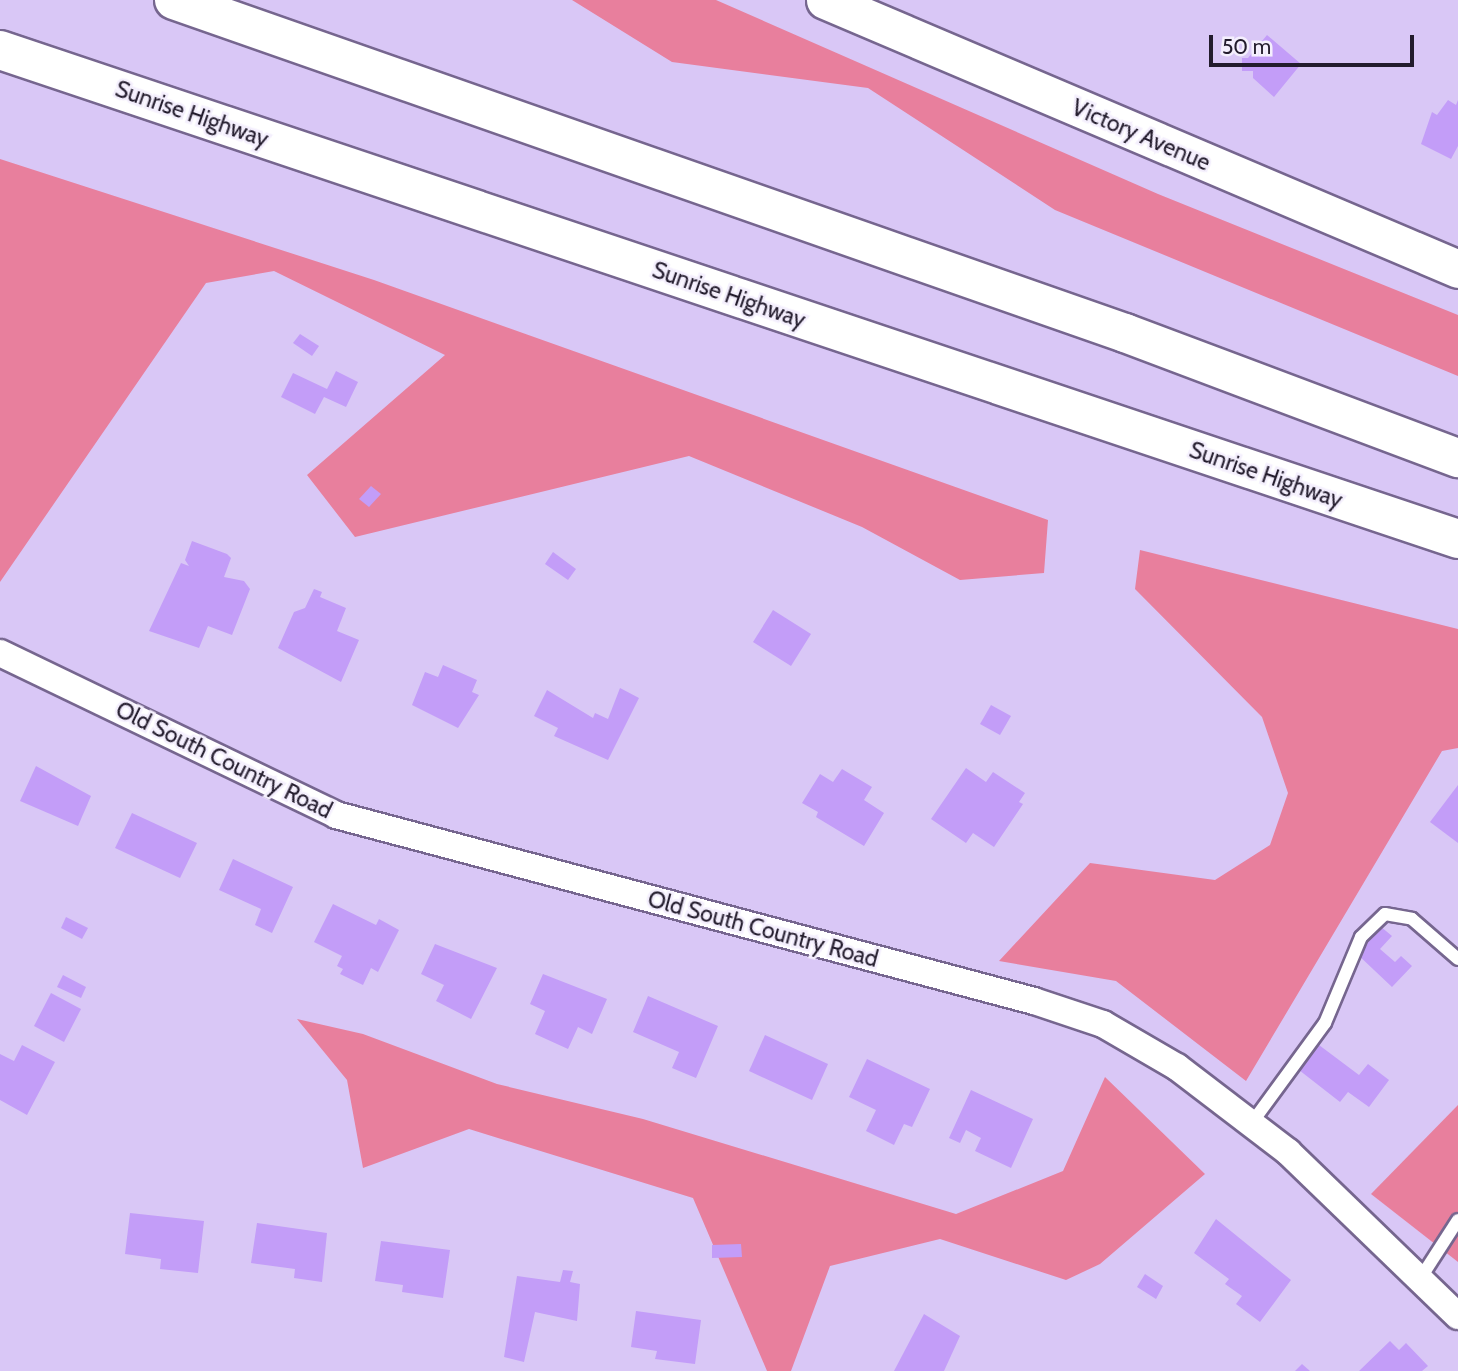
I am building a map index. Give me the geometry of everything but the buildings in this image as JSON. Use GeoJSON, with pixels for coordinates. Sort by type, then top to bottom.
{"type":"FeatureCollection","features":[{"type":"Feature","properties":{"kind":"highway"},"geometry":{"type":"LineString","coordinates":[[174,0],[1125,334],[1458,458]]}},
{"type":"Feature","properties":{"kind":"highway","name":"Sunrise Highway"},"geometry":{"type":"LineString","coordinates":[[0,50],[1458,539]]}},
{"type":"Feature","properties":{"kind":"street","name":"Victory Avenue"},"geometry":{"type":"LineString","coordinates":[[825,0],[1458,269]]}},
{"type":"Feature","properties":{"kind":"street","name":"Old South Country Road"},"geometry":{"type":"LineString","coordinates":[[0,653],[335,815],[1034,1001],[1103,1024],[1177,1067],[1288,1152],[1458,1315]]}},
{"type":"Feature","properties":{"kind":"lane"},"geometry":{"type":"LineString","coordinates":[[1251,1124],[1325,1023],[1361,937],[1385,914],[1412,919],[1458,959]]}},
{"type":"Feature","properties":{"kind":"lane"},"geometry":{"type":"LineString","coordinates":[[1420,1279],[1458,1220]]}},
{"type":"Feature","properties":{"kind":"shaded area"},"geometry":{"type":"Polygon","coordinates":[[[572,0],[716,0],[1158,194],[1458,315],[1458,376],[1055,210],[868,88],[672,62],[572,0]]]}},
{"type":"Feature","properties":{"kind":"shaded area"},"geometry":{"type":"Polygon","coordinates":[[[0,159],[374,280],[1048,520],[1044,573],[960,580],[862,527],[689,456],[355,537],[307,475],[445,355],[274,271],[206,283],[0,582],[0,159]]]}},
{"type":"Feature","properties":{"kind":"shaded area"},"geometry":{"type":"Polygon","coordinates":[[[1140,550],[1458,629],[1458,748],[1442,751],[1246,1081],[1116,981],[999,961],[1090,863],[1215,880],[1270,845],[1288,793],[1262,717],[1135,589],[1140,550]]]}},
{"type":"Feature","properties":{"kind":"shaded area"},"geometry":{"type":"Polygon","coordinates":[[[297,1019],[363,1034],[497,1084],[643,1119],[956,1214],[1063,1171],[1105,1077],[1205,1174],[1100,1264],[1066,1280],[940,1239],[830,1266],[791,1371],[767,1371],[693,1198],[469,1129],[363,1168],[347,1080],[297,1019]]]}},
{"type":"Feature","properties":{"kind":"shaded area"},"geometry":{"type":"Polygon","coordinates":[[[1458,1105],[1458,1262],[1371,1194],[1458,1105]]]}}]}
